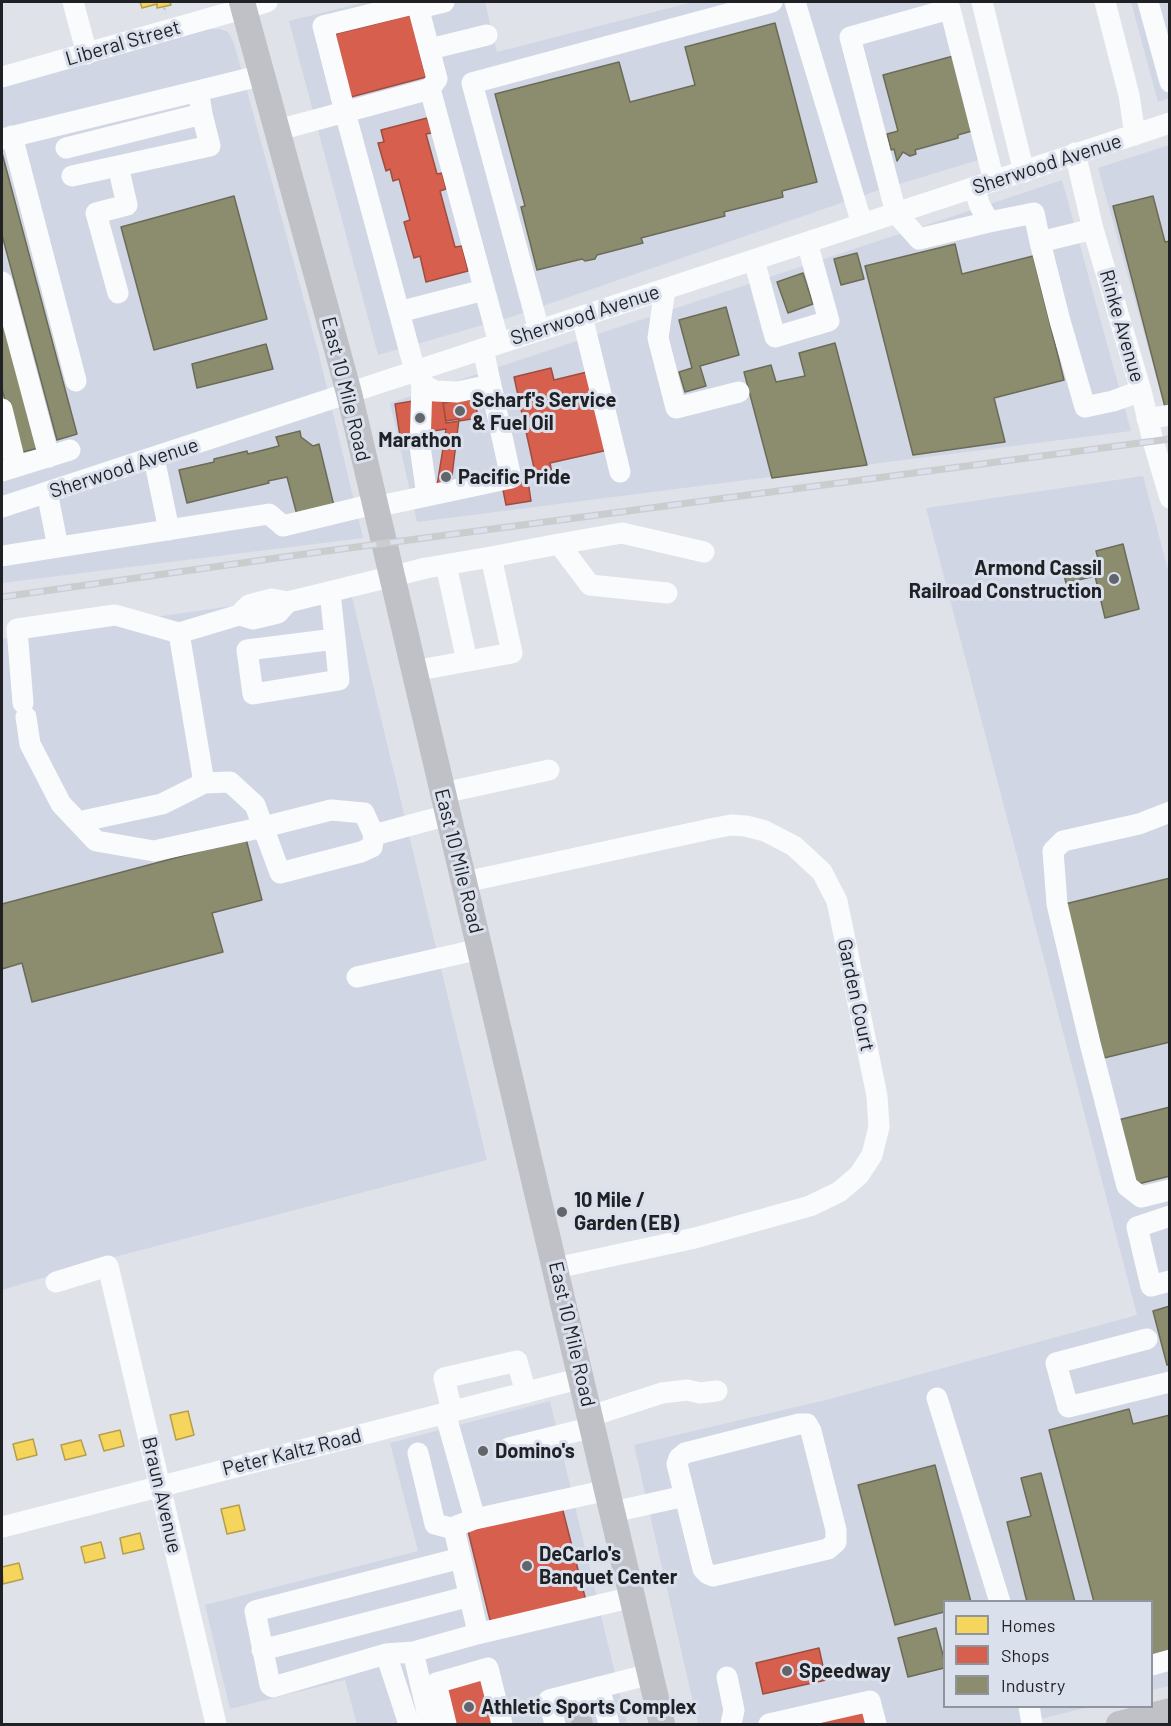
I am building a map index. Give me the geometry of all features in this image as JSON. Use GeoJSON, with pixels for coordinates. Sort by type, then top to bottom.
{"type":"FeatureCollection","features":[{"type":"Feature","properties":{"kind":"main road","name":"East 10 Mile Road"},"geometry":{"type":"LineString","coordinates":[[251,4],[263,75],[348,393],[662,1725]]}},
{"type":"Feature","properties":{"kind":"main road"},"geometry":{"type":"LineString","coordinates":[[1119,1725],[1170,1711]]}},
{"type":"Feature","properties":{"kind":"street"},"geometry":{"type":"LineString","coordinates":[[73,2],[87,54]]}},
{"type":"Feature","properties":{"kind":"street"},"geometry":{"type":"LineString","coordinates":[[419,8],[444,2]]}},
{"type":"Feature","properties":{"kind":"street"},"geometry":{"type":"LineString","coordinates":[[538,330],[472,83],[772,2]]}},
{"type":"Feature","properties":{"kind":"street"},"geometry":{"type":"LineString","coordinates":[[795,2],[862,224]]}},
{"type":"Feature","properties":{"kind":"street"},"geometry":{"type":"LineString","coordinates":[[982,2],[1024,172]]}},
{"type":"Feature","properties":{"kind":"street"},"geometry":{"type":"LineString","coordinates":[[1105,2],[1129,95],[1135,135]]}},
{"type":"Feature","properties":{"kind":"street"},"geometry":{"type":"LineString","coordinates":[[1148,2],[1166,57],[1170,82]]}},
{"type":"Feature","properties":{"kind":"street"},"geometry":{"type":"LineString","coordinates":[[278,130],[345,112],[430,89],[437,79],[417,3],[323,26],[345,112],[399,312],[418,377],[420,446],[427,496]]}},
{"type":"Feature","properties":{"kind":"street","name":"Liberal Street"},"geometry":{"type":"LineString","coordinates":[[2,77],[87,54],[251,4]]}},
{"type":"Feature","properties":{"kind":"street"},"geometry":{"type":"LineString","coordinates":[[994,181],[950,9],[850,37],[896,213],[919,239],[1034,213],[1060,321],[1085,407],[1113,401],[1141,391]]}},
{"type":"Feature","properties":{"kind":"street"},"geometry":{"type":"LineString","coordinates":[[430,49],[488,35]]}},
{"type":"Feature","properties":{"kind":"street"},"geometry":{"type":"LineString","coordinates":[[76,381],[7,137],[263,75]]}},
{"type":"Feature","properties":{"kind":"street"},"geometry":{"type":"LineString","coordinates":[[2,556],[269,514],[284,526],[511,478],[491,385],[491,346],[484,290],[430,89]]}},
{"type":"Feature","properties":{"kind":"street"},"geometry":{"type":"LineString","coordinates":[[72,176],[210,146],[198,92]]}},
{"type":"Feature","properties":{"kind":"street"},"geometry":{"type":"LineString","coordinates":[[66,148],[202,114]]}},
{"type":"Feature","properties":{"kind":"street","name":"Sherwood Avenue"},"geometry":{"type":"LineString","coordinates":[[2,507],[348,393],[418,377],[491,346],[538,330],[1024,172],[1075,153],[1169,126]]}},
{"type":"Feature","properties":{"kind":"street","name":"Rinke Avenue"},"geometry":{"type":"LineString","coordinates":[[1075,153],[1093,229],[1170,498]]}},
{"type":"Feature","properties":{"kind":"street"},"geometry":{"type":"LineString","coordinates":[[118,166],[127,205],[96,213],[118,293]]}},
{"type":"Feature","properties":{"kind":"street"},"geometry":{"type":"LineString","coordinates":[[974,188],[989,222]]}},
{"type":"Feature","properties":{"kind":"street"},"geometry":{"type":"LineString","coordinates":[[1040,242],[1093,229]]}},
{"type":"Feature","properties":{"kind":"street"},"geometry":{"type":"LineString","coordinates":[[754,260],[776,337],[829,321],[807,242]]}},
{"type":"Feature","properties":{"kind":"street"},"geometry":{"type":"LineString","coordinates":[[2,282],[49,457]]}},
{"type":"Feature","properties":{"kind":"street"},"geometry":{"type":"LineString","coordinates":[[665,289],[658,338],[676,408],[740,392]]}},
{"type":"Feature","properties":{"kind":"street"},"geometry":{"type":"LineString","coordinates":[[399,312],[484,290]]}},
{"type":"Feature","properties":{"kind":"street"},"geometry":{"type":"LineString","coordinates":[[582,316],[620,472]]}},
{"type":"Feature","properties":{"kind":"street"},"geometry":{"type":"LineString","coordinates":[[418,377],[435,391],[457,392],[491,385]]}},
{"type":"Feature","properties":{"kind":"street"},"geometry":{"type":"LineString","coordinates":[[2,409],[9,468],[70,450]]}},
{"type":"Feature","properties":{"kind":"street"},"geometry":{"type":"LineString","coordinates":[[1147,419],[1170,415]]}},
{"type":"Feature","properties":{"kind":"street"},"geometry":{"type":"LineString","coordinates":[[154,458],[169,530]]}},
{"type":"Feature","properties":{"kind":"street"},"geometry":{"type":"LineString","coordinates":[[47,492],[58,547]]}},
{"type":"Feature","properties":{"kind":"street"},"geometry":{"type":"LineString","coordinates":[[78,822],[162,804],[204,783],[230,782],[255,805],[264,827],[280,873],[372,848],[374,835],[364,813],[331,810],[264,827],[154,851],[96,841],[78,822],[61,804],[30,744],[24,710],[17,629],[115,615],[179,633],[239,615],[253,620],[278,613],[288,602],[392,577],[622,533],[704,552]]}},
{"type":"Feature","properties":{"kind":"street"},"geometry":{"type":"LineString","coordinates":[[559,544],[590,585],[667,593]]}},
{"type":"Feature","properties":{"kind":"street"},"geometry":{"type":"LineString","coordinates":[[414,671],[512,653],[492,557]]}},
{"type":"Feature","properties":{"kind":"street"},"geometry":{"type":"LineString","coordinates":[[446,565],[467,662]]}},
{"type":"Feature","properties":{"kind":"street"},"geometry":{"type":"LineString","coordinates":[[330,592],[335,639]]}},
{"type":"Feature","properties":{"kind":"street"},"geometry":{"type":"LineString","coordinates":[[179,633],[204,783]]}},
{"type":"Feature","properties":{"kind":"street"},"geometry":{"type":"LineString","coordinates":[[374,835],[446,804],[549,770]]}},
{"type":"Feature","properties":{"kind":"street"},"geometry":{"type":"LineString","coordinates":[[1170,812],[1139,824],[1063,841],[1053,851],[1057,904],[1127,1186],[1141,1197],[1170,1190]]}},
{"type":"Feature","properties":{"kind":"street","name":"Garden Court"},"geometry":{"type":"LineString","coordinates":[[465,882],[731,825],[765,831],[794,846],[822,872],[837,901],[877,1096],[879,1127],[872,1155],[859,1175],[839,1192],[810,1206],[695,1238],[556,1268]]}},
{"type":"Feature","properties":{"kind":"street"},"geometry":{"type":"LineString","coordinates":[[357,977],[480,949]]}},
{"type":"Feature","properties":{"kind":"street"},"geometry":{"type":"LineString","coordinates":[[1170,1216],[1137,1227],[1151,1286],[1170,1281]]}},
{"type":"Feature","properties":{"kind":"street","name":"Braun Avenue"},"geometry":{"type":"LineString","coordinates":[[56,1282],[108,1266],[216,1725]]}},
{"type":"Feature","properties":{"kind":"street"},"geometry":{"type":"LineString","coordinates":[[1147,1339],[1056,1363],[1068,1407],[1170,1382]]}},
{"type":"Feature","properties":{"kind":"street"},"geometry":{"type":"LineString","coordinates":[[477,1634],[461,1558],[462,1524],[444,1378],[517,1361],[525,1393]]}},
{"type":"Feature","properties":{"kind":"street","name":"Peter Kaltz Road"},"geometry":{"type":"LineString","coordinates":[[2,1527],[582,1378]]}},
{"type":"Feature","properties":{"kind":"street"},"geometry":{"type":"LineString","coordinates":[[509,1448],[592,1421],[662,1393],[687,1390],[700,1393],[717,1391]]}},
{"type":"Feature","properties":{"kind":"street"},"geometry":{"type":"LineString","coordinates":[[937,1398],[999,1600]]}},
{"type":"Feature","properties":{"kind":"street"},"geometry":{"type":"LineString","coordinates":[[807,1424],[811,1431],[836,1530],[836,1542],[828,1549],[713,1576],[703,1569],[685,1496],[677,1464],[679,1458],[684,1454],[807,1424]]}},
{"type":"Feature","properties":{"kind":"street"},"geometry":{"type":"LineString","coordinates":[[418,1453],[435,1524],[462,1524],[610,1501],[685,1496]]}},
{"type":"Feature","properties":{"kind":"street"},"geometry":{"type":"LineString","coordinates":[[461,1558],[257,1610],[254,1614],[270,1685],[273,1687],[386,1653],[413,1652],[477,1634],[633,1597]]}},
{"type":"Feature","properties":{"kind":"street"},"geometry":{"type":"LineString","coordinates":[[262,1650],[470,1596]]}},
{"type":"Feature","properties":{"kind":"street"},"geometry":{"type":"LineString","coordinates":[[413,1652],[430,1725]]}},
{"type":"Feature","properties":{"kind":"street"},"geometry":{"type":"LineString","coordinates":[[386,1653],[409,1725]]}},
{"type":"Feature","properties":{"kind":"street"},"geometry":{"type":"LineString","coordinates":[[1153,1665],[1170,1660]]}},
{"type":"Feature","properties":{"kind":"street"},"geometry":{"type":"LineString","coordinates":[[446,1725],[436,1683],[488,1668],[502,1725]]}},
{"type":"Feature","properties":{"kind":"street"},"geometry":{"type":"LineString","coordinates":[[562,1720],[549,1700],[600,1708],[651,1674]]}},
{"type":"Feature","properties":{"kind":"street"},"geometry":{"type":"LineString","coordinates":[[727,1677],[734,1710],[731,1725]]}},
{"type":"Feature","properties":{"kind":"street"},"geometry":{"type":"LineString","coordinates":[[769,1725],[870,1701],[876,1725]]}},
{"type":"Feature","properties":{"kind":"street"},"geometry":{"type":"LineString","coordinates":[[1029,1708],[1032,1725]]}},
{"type":"Feature","properties":{"kind":"shaded area"},"geometry":{"type":"Polygon","coordinates":[[[366,2],[485,2],[497,52],[693,2],[957,2],[998,154],[870,193],[511,317],[378,355],[289,21],[366,2]]]}},
{"type":"Feature","properties":{"kind":"shaded area"},"geometry":{"type":"Polygon","coordinates":[[[1131,2],[1169,2],[1169,98],[1158,102],[1131,2]]]}},
{"type":"Feature","properties":{"kind":"shaded area"},"geometry":{"type":"Polygon","coordinates":[[[209,29],[228,32],[234,43],[319,355],[363,538],[2,583],[2,83],[209,29]]]}},
{"type":"Feature","properties":{"kind":"shaded area"},"geometry":{"type":"Polygon","coordinates":[[[1169,145],[1169,416],[1167,416],[1098,168],[1169,145]]]}},
{"type":"Feature","properties":{"kind":"shaded area"},"geometry":{"type":"Polygon","coordinates":[[[1062,180],[1131,431],[417,522],[390,403],[1062,180]]]}},
{"type":"Feature","properties":{"kind":"shaded area"},"geometry":{"type":"Polygon","coordinates":[[[1143,476],[1170,577],[1169,1686],[1153,1690],[1153,1600],[943,1600],[943,1708],[1085,1708],[1020,1724],[698,1724],[634,1445],[830,1399],[1137,1315],[926,508],[1143,476]]]}},
{"type":"Feature","properties":{"kind":"shaded area"},"geometry":{"type":"Polygon","coordinates":[[[350,589],[487,1160],[99,1261],[2,1290],[2,639],[350,589]]]}},
{"type":"Feature","properties":{"kind":"shaded area"},"geometry":{"type":"Polygon","coordinates":[[[550,1401],[627,1724],[357,1724],[345,1680],[230,1709],[205,1605],[418,1551],[390,1443],[550,1401]]]}},
{"type":"Feature","properties":{"kind":"building: Homes"},"geometry":{"type":"Polygon","coordinates":[[[140,2],[170,2],[171,5],[157,8],[157,4],[142,8],[140,2]]]}},
{"type":"Feature","properties":{"kind":"building: Homes"},"geometry":{"type":"Polygon","coordinates":[[[188,1411],[194,1435],[176,1440],[170,1415],[188,1411]]]}},
{"type":"Feature","properties":{"kind":"building: Homes"},"geometry":{"type":"Polygon","coordinates":[[[120,1430],[124,1446],[104,1451],[99,1435],[120,1430]]]}},
{"type":"Feature","properties":{"kind":"building: Homes"},"geometry":{"type":"Polygon","coordinates":[[[33,1439],[37,1455],[17,1460],[13,1444],[33,1439]]]}},
{"type":"Feature","properties":{"kind":"building: Homes"},"geometry":{"type":"Polygon","coordinates":[[[81,1440],[86,1455],[65,1460],[61,1445],[81,1440]]]}},
{"type":"Feature","properties":{"kind":"building: Homes"},"geometry":{"type":"Polygon","coordinates":[[[239,1505],[245,1530],[227,1534],[221,1509],[239,1505]]]}},
{"type":"Feature","properties":{"kind":"building: Homes"},"geometry":{"type":"Polygon","coordinates":[[[140,1533],[144,1549],[123,1554],[120,1538],[140,1533]]]}},
{"type":"Feature","properties":{"kind":"building: Homes"},"geometry":{"type":"Polygon","coordinates":[[[101,1542],[105,1558],[85,1563],[81,1547],[101,1542]]]}},
{"type":"Feature","properties":{"kind":"building: Homes"},"geometry":{"type":"Polygon","coordinates":[[[19,1563],[23,1579],[3,1584],[2,1567],[19,1563]]]}},
{"type":"Feature","properties":{"kind":"building: Shops"},"geometry":{"type":"Polygon","coordinates":[[[410,15],[426,77],[351,97],[335,34],[410,15]]]}},
{"type":"Feature","properties":{"kind":"building: Shops"},"geometry":{"type":"Polygon","coordinates":[[[427,118],[432,133],[426,134],[437,174],[442,173],[446,189],[440,191],[455,247],[462,246],[468,271],[426,282],[420,256],[414,258],[404,222],[410,220],[399,179],[393,181],[390,169],[386,171],[378,143],[384,142],[381,130],[427,118]]]}},
{"type":"Feature","properties":{"kind":"building: Shops"},"geometry":{"type":"Polygon","coordinates":[[[551,368],[554,380],[591,371],[608,450],[550,463],[552,474],[536,477],[514,377],[551,368]]]}},
{"type":"Feature","properties":{"kind":"building: Shops"},"geometry":{"type":"Polygon","coordinates":[[[442,396],[446,421],[459,419],[451,484],[437,486],[446,429],[400,436],[395,404],[442,396]]]}},
{"type":"Feature","properties":{"kind":"building: Shops"},"geometry":{"type":"Polygon","coordinates":[[[475,399],[478,418],[446,423],[443,403],[475,399]]]}},
{"type":"Feature","properties":{"kind":"building: Shops"},"geometry":{"type":"Polygon","coordinates":[[[528,481],[531,501],[506,505],[502,485],[528,481]]]}},
{"type":"Feature","properties":{"kind":"building: Shops","name":"DeCarlo's Banquet Center"},"geometry":{"type":"Polygon","coordinates":[[[562,1507],[586,1601],[491,1624],[468,1531],[562,1507]]]}},
{"type":"Feature","properties":{"kind":"building: Shops"},"geometry":{"type":"Polygon","coordinates":[[[819,1648],[826,1680],[763,1694],[756,1663],[819,1648]]]}},
{"type":"Feature","properties":{"kind":"building: Shops","name":"Athletic Sports Complex"},"geometry":{"type":"Polygon","coordinates":[[[482,1680],[493,1724],[452,1724],[444,1689],[482,1680]]]}},
{"type":"Feature","properties":{"kind":"building: Shops"},"geometry":{"type":"Polygon","coordinates":[[[863,1708],[867,1724],[798,1724],[863,1708]]]}},
{"type":"Feature","properties":{"kind":"building: Industry"},"geometry":{"type":"Polygon","coordinates":[[[775,23],[817,182],[782,191],[783,197],[724,212],[725,216],[641,238],[643,243],[597,255],[595,259],[585,261],[582,259],[537,270],[521,207],[525,206],[495,94],[619,62],[630,102],[695,85],[685,47],[775,23]]]}},
{"type":"Feature","properties":{"kind":"building: Industry"},"geometry":{"type":"Polygon","coordinates":[[[957,55],[972,131],[958,135],[958,138],[915,150],[916,154],[910,156],[903,152],[897,161],[894,149],[891,150],[887,134],[898,131],[883,75],[957,55]]]}},
{"type":"Feature","properties":{"kind":"building: Industry"},"geometry":{"type":"Polygon","coordinates":[[[2,153],[77,434],[57,440],[2,235],[2,153]]]}},
{"type":"Feature","properties":{"kind":"building: Industry"},"geometry":{"type":"Polygon","coordinates":[[[234,196],[267,319],[154,350],[121,227],[234,196]]]}},
{"type":"Feature","properties":{"kind":"building: Industry"},"geometry":{"type":"Polygon","coordinates":[[[1153,196],[1165,242],[1170,241],[1170,406],[1165,407],[1113,206],[1153,196]]]}},
{"type":"Feature","properties":{"kind":"building: Industry"},"geometry":{"type":"Polygon","coordinates":[[[955,244],[962,274],[1033,256],[1064,380],[994,398],[1005,442],[913,455],[865,266],[955,244]]]}},
{"type":"Feature","properties":{"kind":"building: Industry"},"geometry":{"type":"Polygon","coordinates":[[[857,253],[864,279],[841,285],[834,259],[857,253]]]}},
{"type":"Feature","properties":{"kind":"building: Industry"},"geometry":{"type":"Polygon","coordinates":[[[803,273],[813,304],[788,313],[777,282],[803,273]]]}},
{"type":"Feature","properties":{"kind":"building: Industry"},"geometry":{"type":"Polygon","coordinates":[[[2,307],[39,448],[19,453],[2,389],[2,307]]]}},
{"type":"Feature","properties":{"kind":"building: Industry"},"geometry":{"type":"Polygon","coordinates":[[[726,307],[739,355],[700,366],[706,386],[685,392],[679,372],[692,368],[679,320],[726,307]]]}},
{"type":"Feature","properties":{"kind":"building: Industry"},"geometry":{"type":"Polygon","coordinates":[[[835,343],[867,465],[772,478],[744,372],[771,365],[776,382],[805,376],[799,353],[835,343]]]}},
{"type":"Feature","properties":{"kind":"building: Industry"},"geometry":{"type":"Polygon","coordinates":[[[266,344],[273,369],[197,388],[192,364],[266,344]]]}},
{"type":"Feature","properties":{"kind":"building: Industry"},"geometry":{"type":"Polygon","coordinates":[[[300,431],[301,437],[313,446],[319,444],[334,506],[297,515],[287,477],[187,503],[179,470],[247,451],[248,454],[279,446],[276,437],[300,431]]]}},
{"type":"Feature","properties":{"kind":"building: Industry","name":"Armond Cassil Railroad Construction"},"geometry":{"type":"Polygon","coordinates":[[[1123,544],[1139,609],[1105,618],[1095,576],[1066,583],[1064,575],[1100,566],[1096,551],[1123,544]]]}},
{"type":"Feature","properties":{"kind":"building: Industry"},"geometry":{"type":"Polygon","coordinates":[[[246,839],[262,900],[212,913],[223,952],[32,1002],[22,963],[2,969],[2,904],[246,839]]]}},
{"type":"Feature","properties":{"kind":"building: Industry"},"geometry":{"type":"Polygon","coordinates":[[[1170,878],[1170,1042],[1104,1058],[1065,904],[1170,878]]]}},
{"type":"Feature","properties":{"kind":"building: Industry"},"geometry":{"type":"Polygon","coordinates":[[[1170,1107],[1170,1176],[1134,1185],[1118,1120],[1170,1107]]]}},
{"type":"Feature","properties":{"kind":"building: Industry"},"geometry":{"type":"Polygon","coordinates":[[[1170,1306],[1170,1364],[1167,1365],[1153,1311],[1170,1306]]]}},
{"type":"Feature","properties":{"kind":"building: Industry"},"geometry":{"type":"Polygon","coordinates":[[[1129,1409],[1133,1424],[1170,1415],[1170,1650],[1153,1655],[1153,1600],[1093,1600],[1049,1430],[1129,1409]]]}},
{"type":"Feature","properties":{"kind":"building: Industry"},"geometry":{"type":"Polygon","coordinates":[[[935,1465],[970,1600],[943,1600],[943,1612],[895,1625],[858,1485],[935,1465]]]}},
{"type":"Feature","properties":{"kind":"building: Industry"},"geometry":{"type":"Polygon","coordinates":[[[1041,1473],[1074,1600],[1026,1600],[1007,1522],[1031,1516],[1021,1478],[1041,1473]]]}},
{"type":"Feature","properties":{"kind":"building: Industry"},"geometry":{"type":"Polygon","coordinates":[[[936,1628],[943,1655],[943,1668],[908,1677],[898,1638],[936,1628]]]}},
{"type":"Feature","properties":{"kind":"tunnel"},"geometry":{"type":"LineString","coordinates":[[571,1722],[593,1716]]}},
{"type":"Feature","properties":{"kind":"railway"},"geometry":{"type":"LineString","coordinates":[[2,597],[319,552],[1170,439]]}},
{"type":"Feature","properties":{"kind":"place","name":"Scharf's Service & Fuel Oil"},"geometry":{"type":"Point","coordinates":[460,411]}},
{"type":"Feature","properties":{"kind":"place","name":"Marathon"},"geometry":{"type":"Point","coordinates":[420,418]}},
{"type":"Feature","properties":{"kind":"place","name":"Pacific Pride"},"geometry":{"type":"Point","coordinates":[446,477]}},
{"type":"Feature","properties":{"kind":"place","name":"Armond Cassil Railroad Construction"},"geometry":{"type":"Point","coordinates":[1114,579]}},
{"type":"Feature","properties":{"kind":"place","name":"10 Mile / Garden (EB)"},"geometry":{"type":"Point","coordinates":[562,1212]}},
{"type":"Feature","properties":{"kind":"place","name":"Domino's"},"geometry":{"type":"Point","coordinates":[483,1451]}},
{"type":"Feature","properties":{"kind":"place","name":"DeCarlo's Banquet Center"},"geometry":{"type":"Point","coordinates":[527,1566]}},
{"type":"Feature","properties":{"kind":"place","name":"Speedway"},"geometry":{"type":"Point","coordinates":[787,1671]}},
{"type":"Feature","properties":{"kind":"place","name":"Athletic Sports Complex"},"geometry":{"type":"Point","coordinates":[469,1707]}}]}
